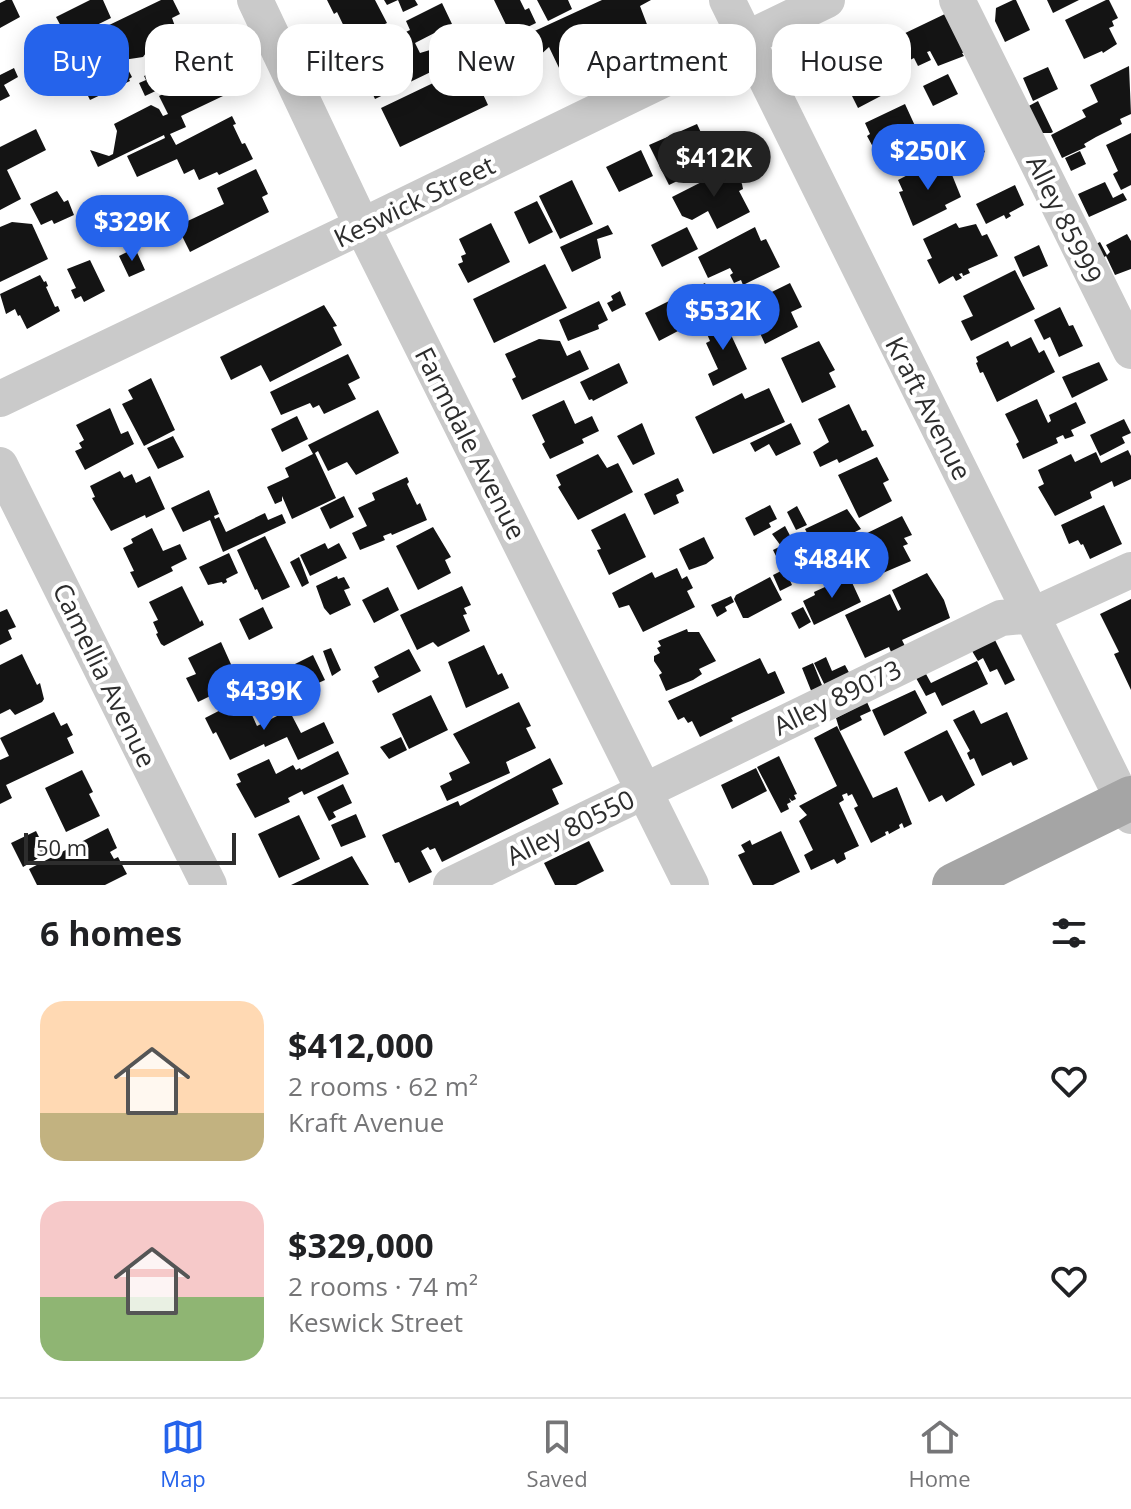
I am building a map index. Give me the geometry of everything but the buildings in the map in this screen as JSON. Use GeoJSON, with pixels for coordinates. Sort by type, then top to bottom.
{"type":"FeatureCollection","features":[{"type":"Feature","properties":{"kind":"main road"},"geometry":{"type":"LineString","coordinates":[[954,885],[1129,805]]}},
{"type":"Feature","properties":{"kind":"street","name":"Farmdale Avenue"},"geometry":{"type":"LineString","coordinates":[[255,0],[362,226],[691,885]]}},
{"type":"Feature","properties":{"kind":"street","name":"Kraft Avenue"},"geometry":{"type":"LineString","coordinates":[[727,0],[739,24]]}},
{"type":"Feature","properties":{"kind":"street","name":"Keswick Street"},"geometry":{"type":"LineString","coordinates":[[756,34],[827,0]]}},
{"type":"Feature","properties":{"kind":"street","name":"Alley 85999"},"geometry":{"type":"LineString","coordinates":[[957,0],[1131,351]]}},
{"type":"Feature","properties":{"kind":"street","name":"Kraft Avenue"},"geometry":{"type":"LineString","coordinates":[[756,59],[1129,805]]}},
{"type":"Feature","properties":{"kind":"street","name":"Keswick Street"},"geometry":{"type":"LineString","coordinates":[[0,399],[629,96]]}},
{"type":"Feature","properties":{"kind":"street","name":"Camellia Avenue"},"geometry":{"type":"LineString","coordinates":[[0,465],[209,885]]}},
{"type":"Feature","properties":{"kind":"street","name":"Alley 89073"},"geometry":{"type":"LineString","coordinates":[[645,791],[1001,618],[1033,615],[1131,570]]}},
{"type":"Feature","properties":{"kind":"street","name":"Alley 80550"},"geometry":{"type":"LineString","coordinates":[[451,885],[645,791]]}}]}
